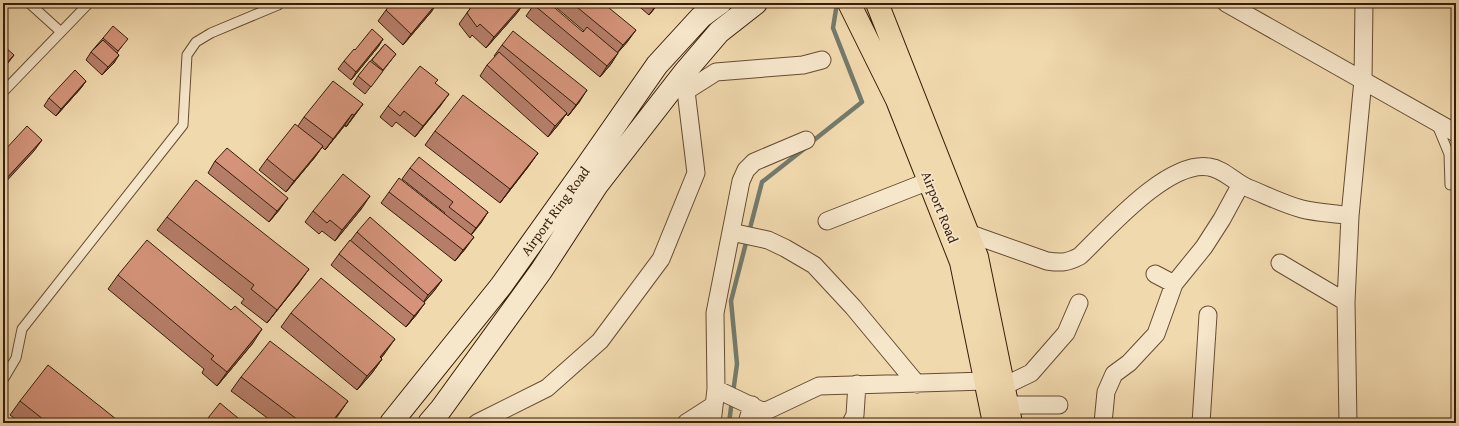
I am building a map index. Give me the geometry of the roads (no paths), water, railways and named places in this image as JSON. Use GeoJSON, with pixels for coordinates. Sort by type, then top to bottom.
{"type":"FeatureCollection","features":[{"type":"Feature","properties":{"kind":"highway","name":"Airport Road"},"geometry":{"type":"LineString","coordinates":[[849,3],[897,100],[961,262],[1002,399]]}},
{"type":"Feature","properties":{"kind":"highway","name":"Airport Road"},"geometry":{"type":"LineString","coordinates":[[876,3],[977,257],[1002,399],[994,423]]}},
{"type":"Feature","properties":{"kind":"main road","name":"Airport Ring Road"},"geometry":{"type":"LineString","coordinates":[[391,423],[501,286],[657,65],[701,17],[720,3]]}},
{"type":"Feature","properties":{"kind":"main road","name":"Airport Ring Road"},"geometry":{"type":"LineString","coordinates":[[429,423],[446,403],[541,271],[597,185],[684,73],[719,32],[756,3]]}},
{"type":"Feature","properties":{"kind":"street"},"geometry":{"type":"LineString","coordinates":[[1226,3],[1456,133]]}},
{"type":"Feature","properties":{"kind":"street"},"geometry":{"type":"LineString","coordinates":[[1348,423],[1346,302],[1350,216],[1363,80],[1364,3]]}},
{"type":"Feature","properties":{"kind":"street"},"geometry":{"type":"LineString","coordinates":[[477,423],[547,388],[600,341],[661,259],[696,173],[686,91],[716,72],[803,65],[822,60]]}},
{"type":"Feature","properties":{"kind":"street"},"geometry":{"type":"LineString","coordinates":[[747,423],[715,312],[743,235],[741,181],[746,170],[754,162],[806,140]]}},
{"type":"Feature","properties":{"kind":"street"},"geometry":{"type":"LineString","coordinates":[[968,233],[1035,257],[1060,263],[1071,260],[1080,256],[1140,199],[1169,177],[1189,168],[1208,166],[1226,173],[1241,184],[1282,202],[1303,209],[1350,216]]}},
{"type":"Feature","properties":{"kind":"street"},"geometry":{"type":"LineString","coordinates":[[827,221],[929,181]]}},
{"type":"Feature","properties":{"kind":"street"},"geometry":{"type":"LineString","coordinates":[[1103,423],[1106,392],[1114,374],[1129,363],[1156,334],[1174,284],[1204,247],[1222,219],[1241,184]]}},
{"type":"Feature","properties":{"kind":"street"},"geometry":{"type":"LineString","coordinates":[[743,235],[768,240],[814,264],[853,307],[917,384]]}},
{"type":"Feature","properties":{"kind":"street"},"geometry":{"type":"LineString","coordinates":[[1280,263],[1346,302]]}},
{"type":"Feature","properties":{"kind":"street"},"geometry":{"type":"LineString","coordinates":[[1155,274],[1174,284]]}},
{"type":"Feature","properties":{"kind":"street"},"geometry":{"type":"LineString","coordinates":[[1002,399],[1031,373],[1066,333],[1079,303]]}},
{"type":"Feature","properties":{"kind":"street"},"geometry":{"type":"LineString","coordinates":[[1200,423],[1208,315]]}},
{"type":"Feature","properties":{"kind":"street"},"geometry":{"type":"LineString","coordinates":[[686,423],[741,404],[819,386],[857,384],[917,384],[1002,399],[1059,405]]}},
{"type":"Feature","properties":{"kind":"street"},"geometry":{"type":"LineString","coordinates":[[851,423],[855,416],[857,384]]}},
{"type":"Feature","properties":{"kind":"street"},"geometry":{"type":"LineString","coordinates":[[712,423],[741,404]]}},
{"type":"Feature","properties":{"kind":"lane"},"geometry":{"type":"LineString","coordinates":[[30,3],[61,32]]}},
{"type":"Feature","properties":{"kind":"lane"},"geometry":{"type":"LineString","coordinates":[[3,92],[89,3]]}},
{"type":"Feature","properties":{"kind":"lane"},"geometry":{"type":"LineString","coordinates":[[3,380],[16,358],[22,329],[183,125],[187,55],[196,42],[211,33],[280,3]]}},
{"type":"Feature","properties":{"kind":"lane"},"geometry":{"type":"LineString","coordinates":[[1435,122],[1449,154],[1450,185]]}},
{"type":"Feature","properties":{"kind":"waterway"},"geometry":{"type":"LineString","coordinates":[[809,144],[862,102],[833,28],[837,3]]}},
{"type":"Feature","properties":{"kind":"waterway"},"geometry":{"type":"LineString","coordinates":[[749,232],[762,182],[804,149]]}},
{"type":"Feature","properties":{"kind":"waterway"},"geometry":{"type":"LineString","coordinates":[[733,393],[737,364],[731,301],[747,239]]}},
{"type":"Feature","properties":{"kind":"waterway"},"geometry":{"type":"LineString","coordinates":[[729,423],[732,400]]}}]}
